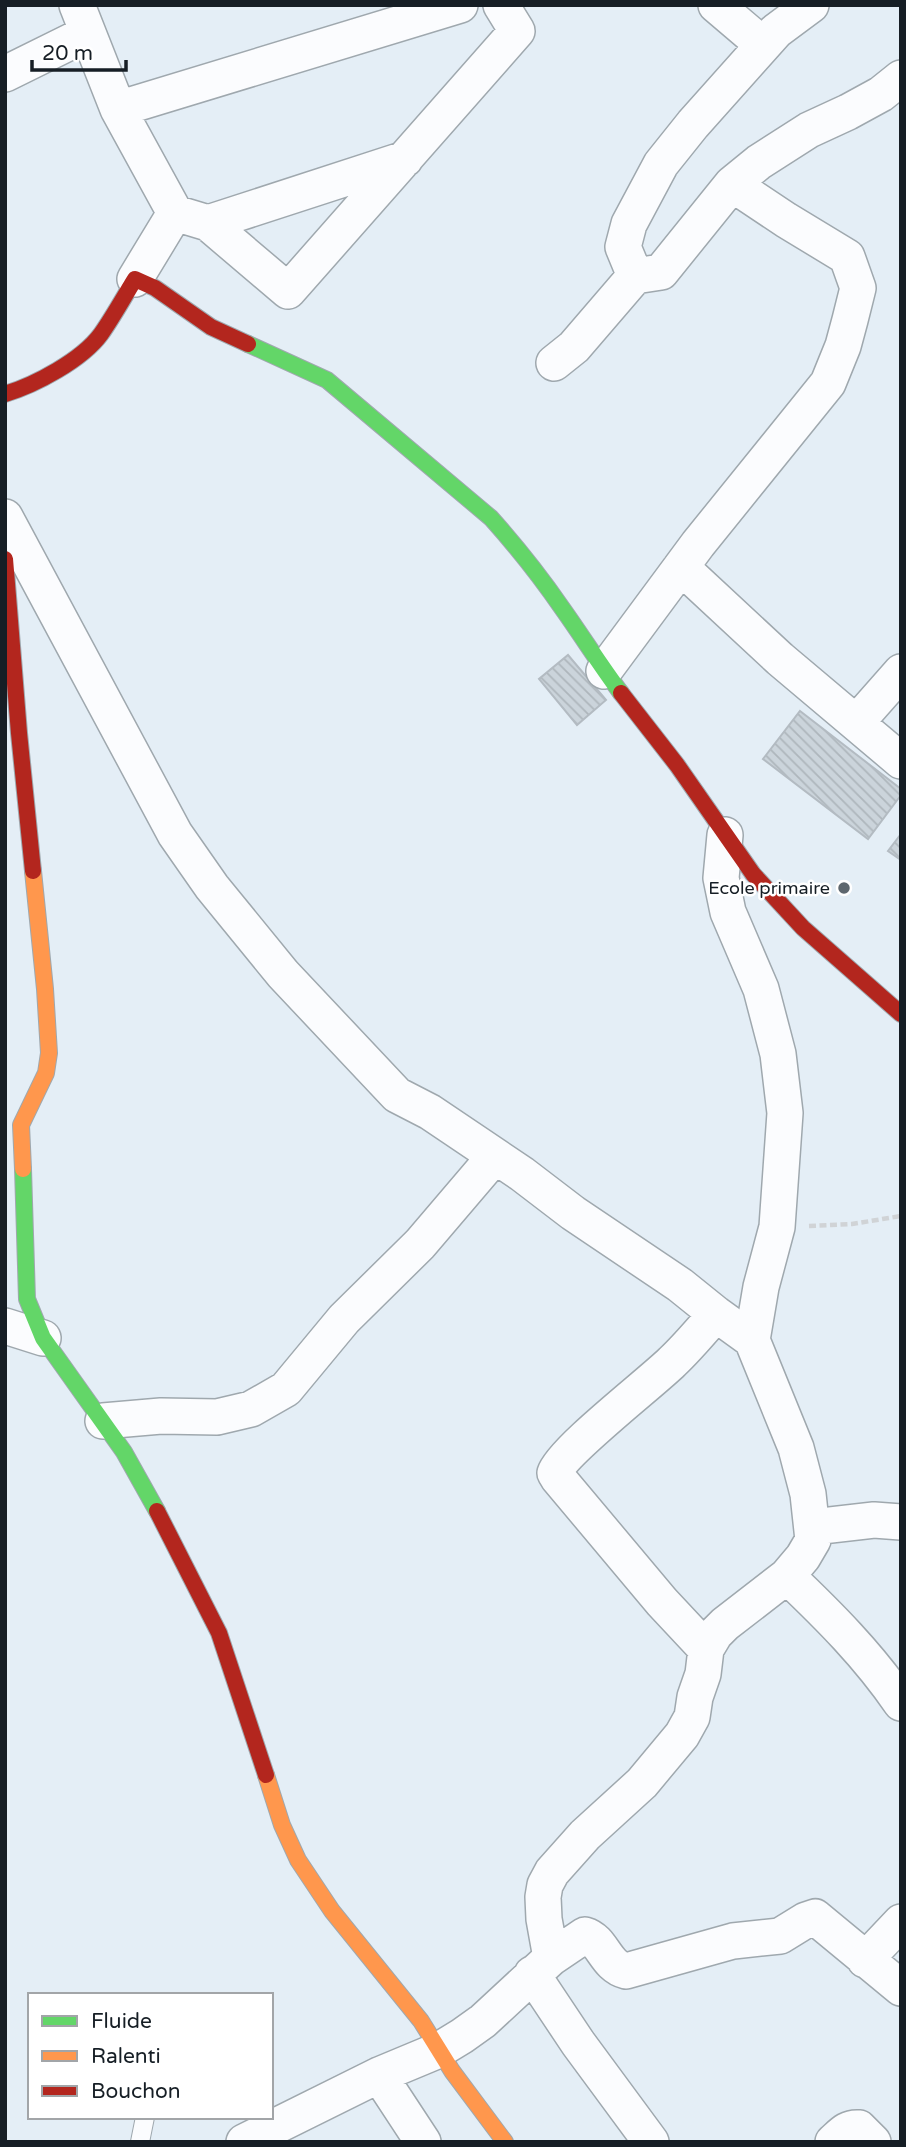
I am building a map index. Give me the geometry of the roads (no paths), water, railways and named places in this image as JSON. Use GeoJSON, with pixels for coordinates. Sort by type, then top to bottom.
{"type":"FeatureCollection","features":[{"type":"Feature","properties":{"kind":"street"},"geometry":{"type":"LineString","coordinates":[[118,108],[460,5]]}},
{"type":"Feature","properties":{"kind":"street"},"geometry":{"type":"LineString","coordinates":[[5,74],[82,19],[118,108],[174,213],[208,223],[288,291],[517,31],[500,5]]}},
{"type":"Feature","properties":{"kind":"street"},"geometry":{"type":"LineString","coordinates":[[716,5],[763,46]]}},
{"type":"Feature","properties":{"kind":"street"},"geometry":{"type":"LineString","coordinates":[[635,276],[622,247],[629,224],[661,164],[776,31],[811,5]]}},
{"type":"Feature","properties":{"kind":"street"},"geometry":{"type":"LineString","coordinates":[[554,363],[574,347],[635,276],[661,272],[732,184],[759,162],[809,130],[848,113],[881,94],[901,78]]}},
{"type":"Feature","properties":{"kind":"street"},"geometry":{"type":"LineString","coordinates":[[208,223],[405,159]]}},
{"type":"Feature","properties":{"kind":"street"},"geometry":{"type":"LineString","coordinates":[[604,671],[681,567],[828,383],[843,345],[858,288],[847,257],[732,184]]}},
{"type":"Feature","properties":{"kind":"street"},"geometry":{"type":"LineString","coordinates":[[5,394],[27,387],[66,365],[99,337],[174,213]]}},
{"type":"Feature","properties":{"kind":"street"},"geometry":{"type":"LineString","coordinates":[[135,279],[155,288],[211,327],[327,380],[491,518],[561,606],[604,671],[677,765],[753,874],[803,928],[901,1014]]}},
{"type":"Feature","properties":{"kind":"street"},"geometry":{"type":"LineString","coordinates":[[5,517],[174,834],[212,887],[283,974],[397,1095],[430,1112],[495,1156],[573,1213],[680,1284],[752,1340]]}},
{"type":"Feature","properties":{"kind":"street"},"geometry":{"type":"LineString","coordinates":[[5,559],[19,733],[46,989],[49,1053],[46,1073],[21,1125],[27,1299],[43,1338],[124,1452],[166,1527],[219,1633],[282,1825],[298,1860],[332,1912],[421,2021],[466,2091],[505,2142]]}},
{"type":"Feature","properties":{"kind":"street"},"geometry":{"type":"LineString","coordinates":[[681,567],[780,659],[901,761]]}},
{"type":"Feature","properties":{"kind":"street"},"geometry":{"type":"LineString","coordinates":[[856,723],[901,672]]}},
{"type":"Feature","properties":{"kind":"street"},"geometry":{"type":"LineString","coordinates":[[651,2142],[578,2043],[542,1966],[543,1897],[552,1872],[585,1835],[642,1783],[682,1734],[692,1717],[703,1674],[706,1649],[715,1634],[787,1576],[813,1540],[808,1494],[796,1448],[752,1340],[761,1287],[776,1227],[785,1113],[778,1054],[761,989],[728,912],[721,878],[725,835]]}},
{"type":"Feature","properties":{"kind":"street"},"geometry":{"type":"LineString","coordinates":[[103,1421],[161,1416],[217,1417],[251,1409],[286,1389],[344,1319],[420,1244],[495,1156]]}},
{"type":"Feature","properties":{"kind":"street"},"geometry":{"type":"LineString","coordinates":[[706,1649],[662,1602],[555,1473],[558,1466],[574,1450],[672,1362],[716,1314]]}},
{"type":"Feature","properties":{"kind":"street"},"geometry":{"type":"LineString","coordinates":[[5,1326],[43,1338]]}},
{"type":"Feature","properties":{"kind":"street"},"geometry":{"type":"LineString","coordinates":[[813,1527],[874,1520],[901,1522]]}},
{"type":"Feature","properties":{"kind":"street"},"geometry":{"type":"LineString","coordinates":[[787,1576],[864,1653],[901,1703]]}},
{"type":"Feature","properties":{"kind":"street"},"geometry":{"type":"LineString","coordinates":[[244,2142],[439,2050],[483,2021],[542,1966],[587,1935],[616,1968],[626,1971],[733,1941],[779,1936],[813,1917],[901,1988]]}},
{"type":"Feature","properties":{"kind":"street"},"geometry":{"type":"LineString","coordinates":[[865,1960],[901,1922]]}},
{"type":"Feature","properties":{"kind":"street"},"geometry":{"type":"LineString","coordinates":[[379,2076],[423,2142]]}},
{"type":"Feature","properties":{"kind":"street"},"geometry":{"type":"LineString","coordinates":[[833,2142],[844,2131],[853,2127],[859,2128],[873,2142]]}},
{"type":"Feature","properties":{"kind":"lane"},"geometry":{"type":"LineString","coordinates":[[140,2142],[145,2119]]}},
{"type":"Feature","properties":{"kind":"place","name":"Ecole primaire"},"geometry":{"type":"Point","coordinates":[844,888]}}]}
